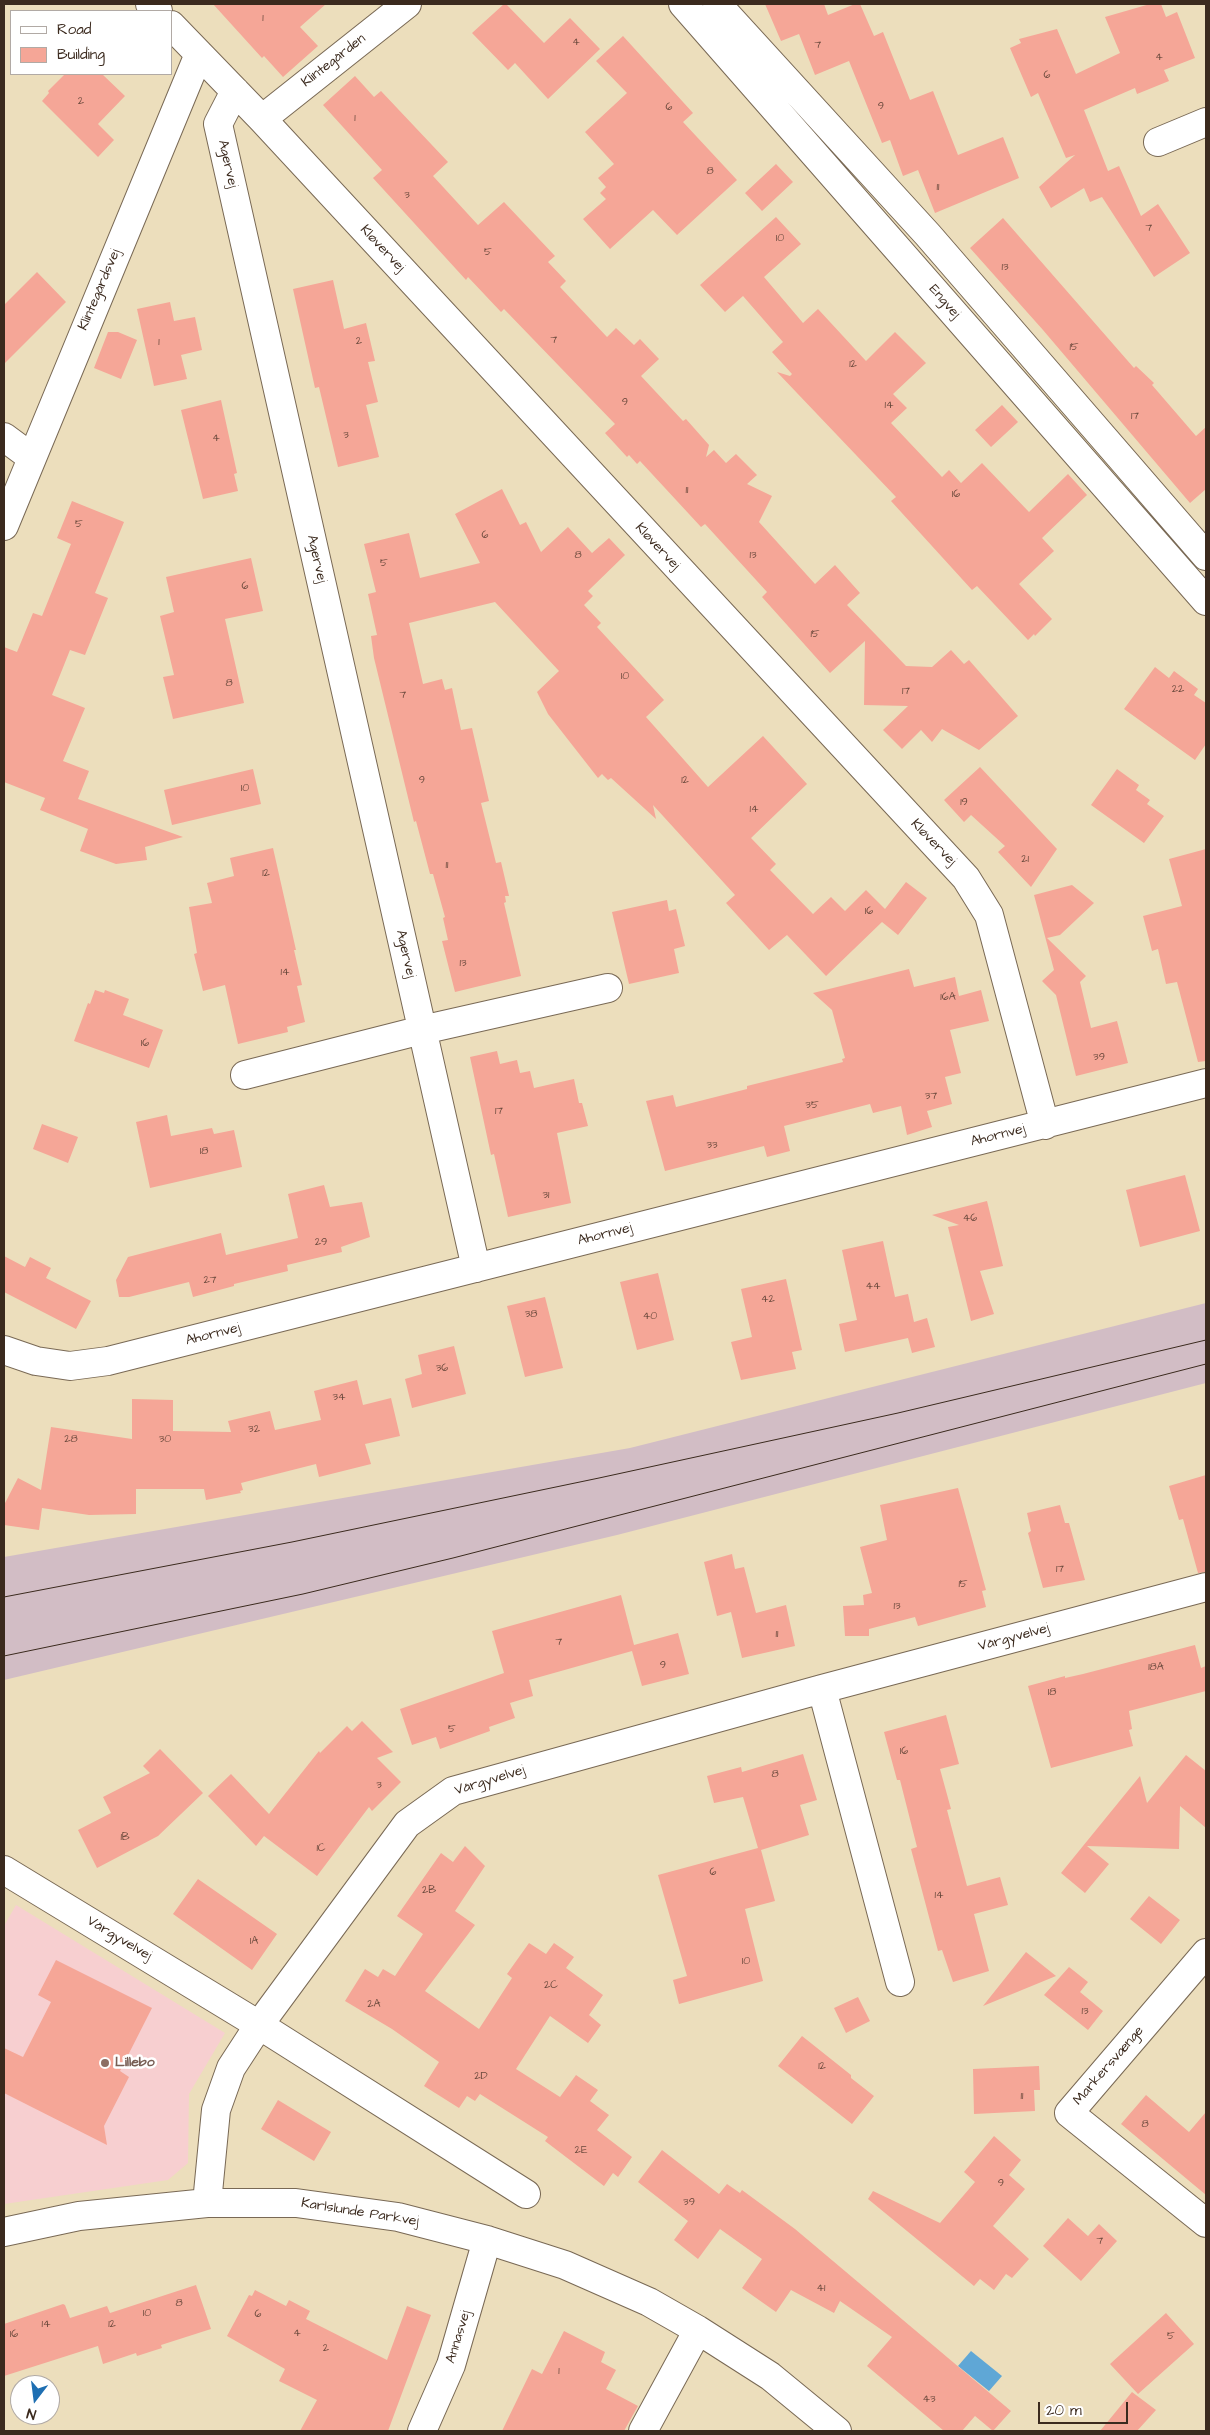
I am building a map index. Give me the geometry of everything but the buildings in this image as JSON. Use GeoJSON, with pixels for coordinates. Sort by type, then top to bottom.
{"type":"FeatureCollection","features":[{"type":"Feature","properties":{"kind":"street","name":"Klintegården"},"geometry":{"type":"LineString","coordinates":[[262,119],[407,4]]}},
{"type":"Feature","properties":{"kind":"street","name":"Engvej"},"geometry":{"type":"LineString","coordinates":[[682,4],[1206,601]]}},
{"type":"Feature","properties":{"kind":"street"},"geometry":{"type":"LineString","coordinates":[[717,4],[928,235],[1206,556]]}},
{"type":"Feature","properties":{"kind":"street","name":"Kløvervej"},"geometry":{"type":"LineString","coordinates":[[172,26],[262,119],[966,878],[989,915],[1045,1124]]}},
{"type":"Feature","properties":{"kind":"street","name":"Klintegårdsvej"},"geometry":{"type":"LineString","coordinates":[[4,526],[199,54]]}},
{"type":"Feature","properties":{"kind":"street","name":"Agervej"},"geometry":{"type":"LineString","coordinates":[[235,91],[218,124],[476,1268]]}},
{"type":"Feature","properties":{"kind":"street"},"geometry":{"type":"LineString","coordinates":[[1158,142],[1206,122]]}},
{"type":"Feature","properties":{"kind":"street"},"geometry":{"type":"LineString","coordinates":[[4,437],[31,458]]}},
{"type":"Feature","properties":{"kind":"street"},"geometry":{"type":"LineString","coordinates":[[245,1075],[422,1030],[608,988]]}},
{"type":"Feature","properties":{"kind":"street","name":"Ahornvej"},"geometry":{"type":"LineString","coordinates":[[4,1350],[36,1361],[70,1366],[108,1361],[1206,1083]]}},
{"type":"Feature","properties":{"kind":"street","name":"Vårgyvelvej"},"geometry":{"type":"LineString","coordinates":[[207,2203],[216,2110],[231,2068],[259,2025],[407,1824],[453,1791],[822,1689],[1206,1587]]}},
{"type":"Feature","properties":{"kind":"street"},"geometry":{"type":"LineString","coordinates":[[822,1689],[900,1982]]}},
{"type":"Feature","properties":{"kind":"street","name":"Vårgyvelvej"},"geometry":{"type":"LineString","coordinates":[[4,1870],[259,2025],[526,2194]]}},
{"type":"Feature","properties":{"kind":"street","name":"Markersvænge"},"geometry":{"type":"LineString","coordinates":[[1206,1953],[1068,2113],[1206,2223]]}},
{"type":"Feature","properties":{"kind":"street","name":"Karlslunde Parkvej"},"geometry":{"type":"LineString","coordinates":[[4,2232],[79,2216],[207,2203],[296,2203],[398,2217],[487,2240],[564,2265],[649,2302],[698,2330],[770,2376],[837,2431]]}},
{"type":"Feature","properties":{"kind":"street","name":"Annasvej"},"geometry":{"type":"LineString","coordinates":[[422,2431],[451,2365],[487,2240]]}},
{"type":"Feature","properties":{"kind":"street"},"geometry":{"type":"LineString","coordinates":[[643,2431],[698,2330]]}},
{"type":"Feature","properties":{"kind":"shaded area"},"geometry":{"type":"Polygon","coordinates":[[[1206,1303],[1206,1383],[617,1535],[4,1680],[4,1557],[630,1448],[1206,1303]]]}},
{"type":"Feature","properties":{"kind":"shaded area","name":"Lillebo"},"geometry":{"type":"Polygon","coordinates":[[[16,1905],[225,2033],[189,2094],[188,2163],[168,2180],[4,2204],[4,1926],[16,1905]]]}},
{"type":"Feature","properties":{"kind":"water"},"geometry":{"type":"Polygon","coordinates":[[[971,2351],[1002,2376],[989,2391],[958,2366],[971,2351]]]}},
{"type":"Feature","properties":{"kind":"tram line"},"geometry":{"type":"LineString","coordinates":[[4,1597],[292,1542],[599,1478],[898,1413],[1206,1340]]}},
{"type":"Feature","properties":{"kind":"tram line"},"geometry":{"type":"LineString","coordinates":[[4,1656],[303,1594],[453,1558],[1206,1364]]}},
{"type":"Feature","properties":{"kind":"place","name":"Lillebo"},"geometry":{"type":"Point","coordinates":[105,2063]}}]}
